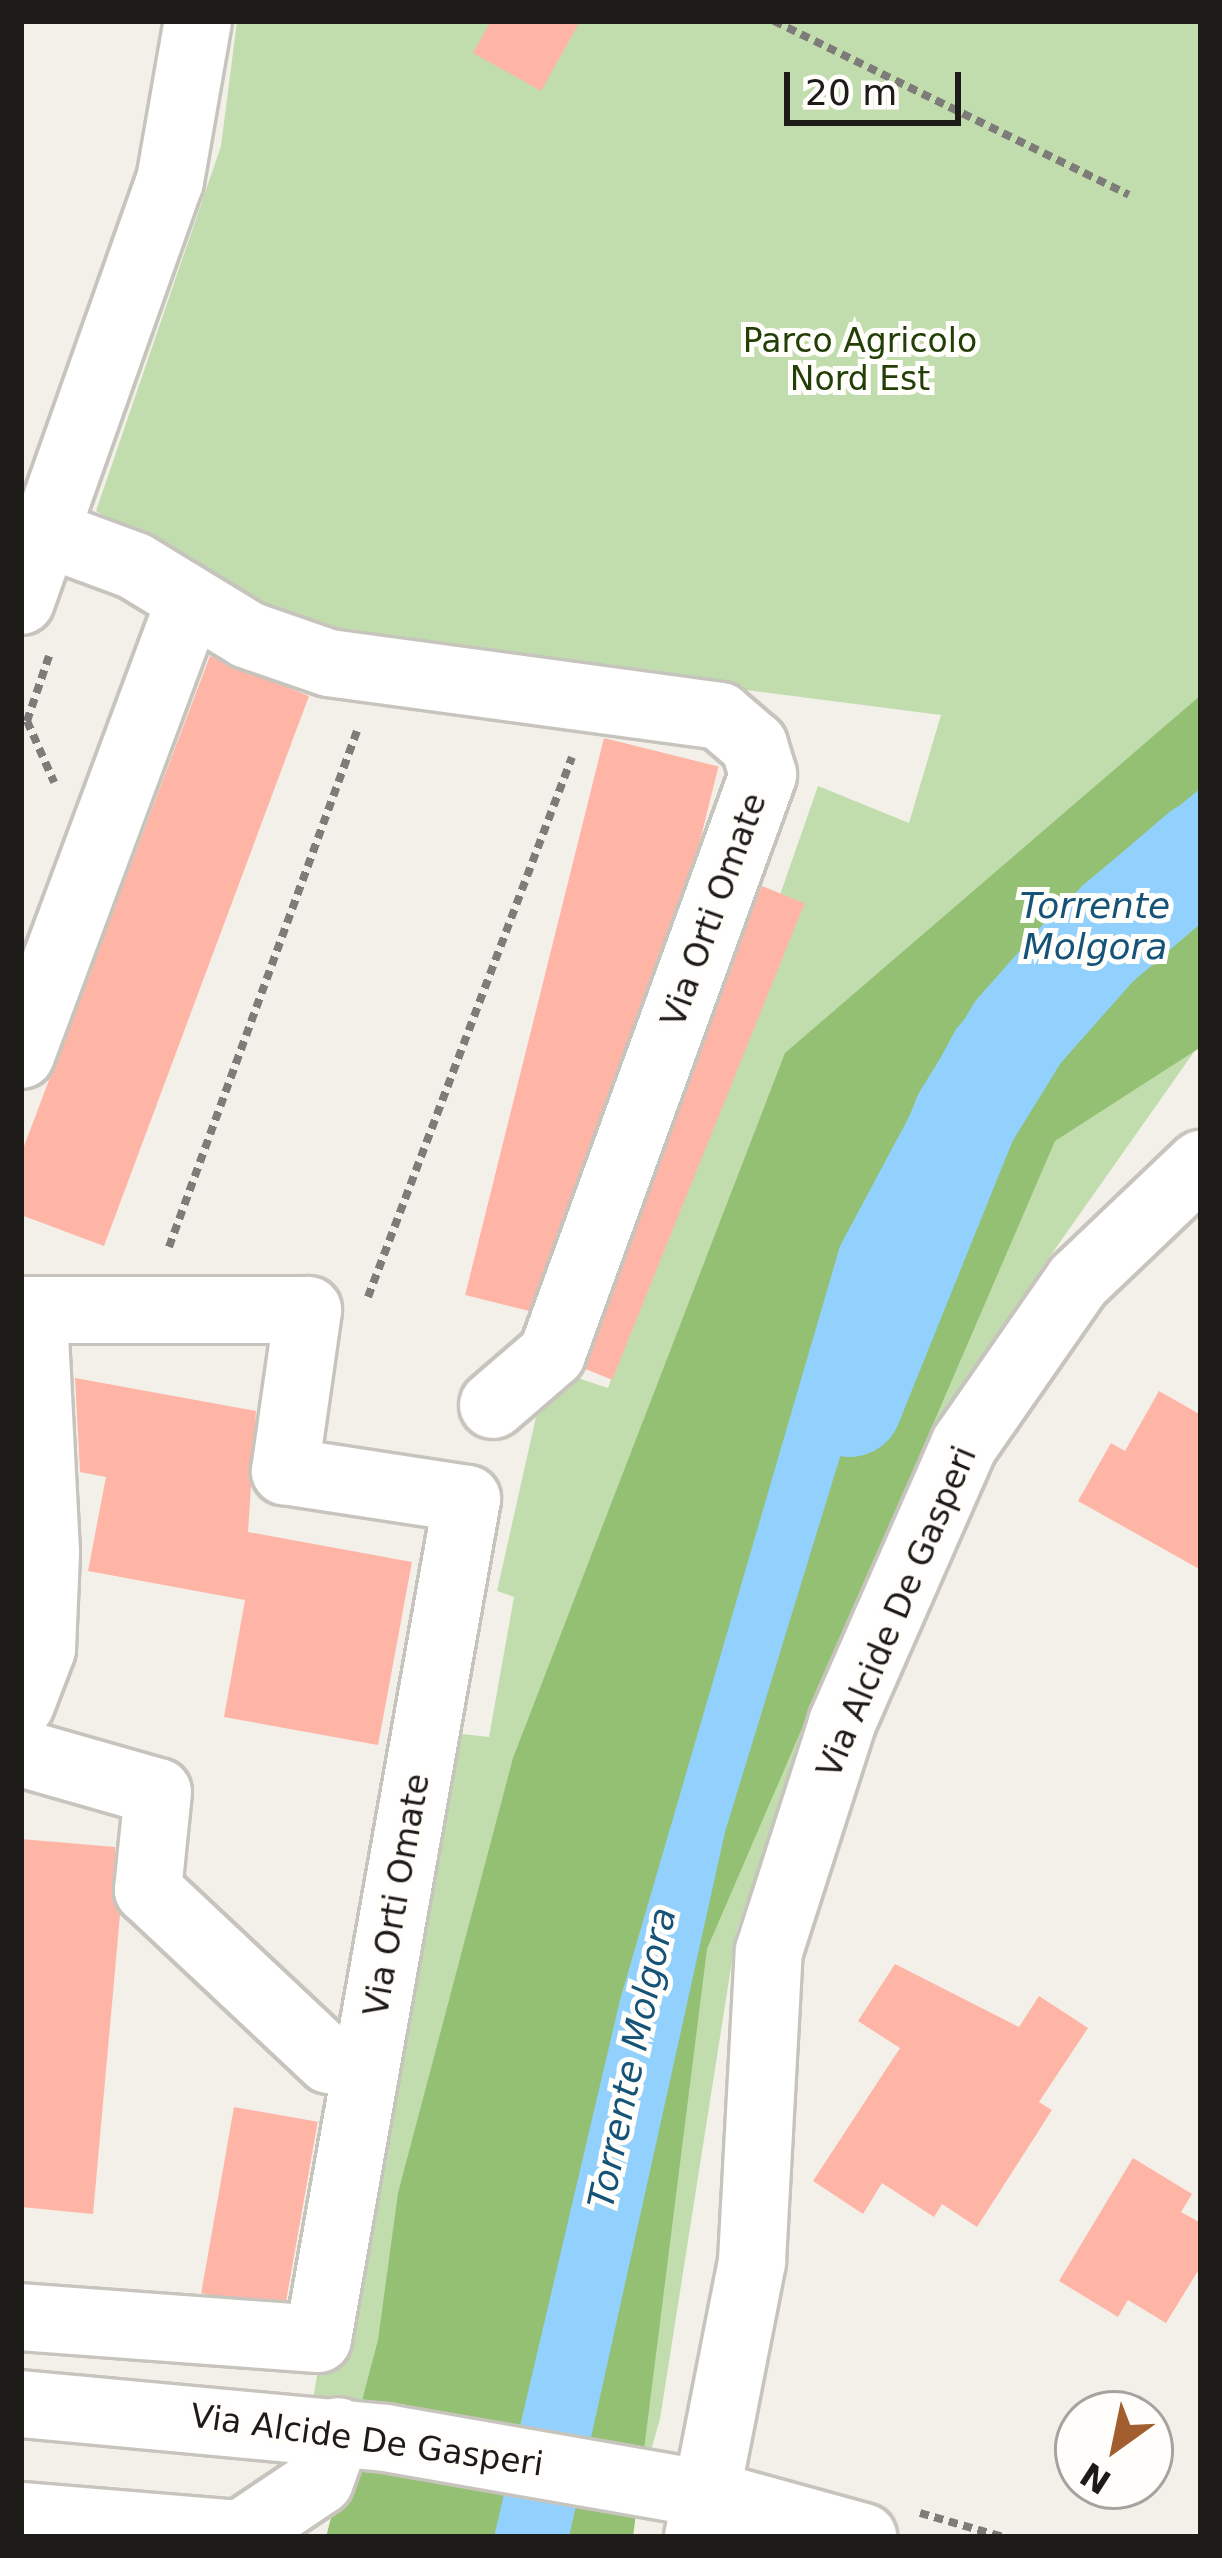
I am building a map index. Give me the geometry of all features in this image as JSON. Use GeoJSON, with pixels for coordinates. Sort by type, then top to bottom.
{"type":"FeatureCollection","features":[{"type":"Feature","properties":{"kind":"street"},"geometry":{"type":"LineString","coordinates":[[21,602],[170,181],[198,21]]}},
{"type":"Feature","properties":{"kind":"street","name":"Via Orti Omate"},"geometry":{"type":"LineString","coordinates":[[46,532],[135,566],[189,604],[288,649],[379,670],[720,716],[754,745],[763,775],[552,1354],[493,1405]]}},
{"type":"Feature","properties":{"kind":"street"},"geometry":{"type":"LineString","coordinates":[[21,1055],[189,604]]}},
{"type":"Feature","properties":{"kind":"street","name":"Via Alcide De Gasperi"},"geometry":{"type":"LineString","coordinates":[[688,2506],[752,2260],[769,1951],[842,1723],[964,1445],[1078,1281],[1201,1164]]}},
{"type":"Feature","properties":{"kind":"street"},"geometry":{"type":"LineString","coordinates":[[21,1704],[42,1649],[46,1552],[27,1310],[308,1310]]}},
{"type":"Feature","properties":{"kind":"street","name":"Via Orti Omate"},"geometry":{"type":"LineString","coordinates":[[21,2317],[318,2339],[467,1499],[285,1471],[308,1310]]}},
{"type":"Feature","properties":{"kind":"street"},"geometry":{"type":"LineString","coordinates":[[21,1754],[158,1792],[148,1890],[329,2060],[366,2065]]}},
{"type":"Feature","properties":{"kind":"street","name":"Via Alcide De Gasperi"},"geometry":{"type":"LineString","coordinates":[[21,2404],[362,2434],[688,2506],[863,2537]]}},
{"type":"Feature","properties":{"kind":"street"},"geometry":{"type":"LineString","coordinates":[[21,2516],[242,2534],[320,2481],[362,2434]]}},
{"type":"Feature","properties":{"kind":"path"},"geometry":{"type":"LineString","coordinates":[[774,21],[1130,195]]}},
{"type":"Feature","properties":{"kind":"path"},"geometry":{"type":"LineString","coordinates":[[146,1310],[379,670]]}},
{"type":"Feature","properties":{"kind":"path"},"geometry":{"type":"LineString","coordinates":[[308,1310],[372,1297],[594,699]]}},
{"type":"Feature","properties":{"kind":"green space","name":"Parco Agricolo Nord Est"},"geometry":{"type":"Polygon","coordinates":[[[237,21],[1201,21],[1201,1042],[1041,1269],[876,1552],[737,1929],[660,2419],[626,2537],[303,2458],[427,1730],[489,1737],[514,1597],[497,1591],[547,1368],[608,1388],[818,786],[909,823],[941,715],[308,634],[96,511],[221,146],[237,21]]]}},
{"type":"Feature","properties":{"kind":"green space"},"geometry":{"type":"Polygon","coordinates":[[[1201,695],[1201,1047],[1055,1141],[707,1949],[633,2537],[326,2537],[378,2340],[398,2193],[513,1758],[785,1053],[1201,695]]]}},
{"type":"Feature","properties":{"kind":"water","name":"Torrente Molgora"},"geometry":{"type":"Polygon","coordinates":[[[1201,788],[1201,879],[1027,1052],[956,1147],[905,1245],[725,1832],[569,2537],[494,2537],[620,2000],[840,1246],[956,1029],[1083,885],[1201,788]]]}},
{"type":"Feature","properties":{"kind":"building"},"geometry":{"type":"Polygon","coordinates":[[[491,21],[580,21],[541,91],[473,53],[491,21]]]}},
{"type":"Feature","properties":{"kind":"building"},"geometry":{"type":"Polygon","coordinates":[[[210,656],[309,696],[104,1246],[21,1215],[21,1154],[210,656]]]}},
{"type":"Feature","properties":{"kind":"building"},"geometry":{"type":"Polygon","coordinates":[[[604,738],[718,767],[580,1323],[465,1295],[604,738]]]}},
{"type":"Feature","properties":{"kind":"building"},"geometry":{"type":"Polygon","coordinates":[[[762,886],[805,903],[612,1380],[569,1363],[762,886]]]}},
{"type":"Feature","properties":{"kind":"building"},"geometry":{"type":"Polygon","coordinates":[[[75,1378],[256,1411],[248,1532],[412,1562],[378,1745],[224,1717],[245,1600],[88,1571],[106,1477],[80,1472],[75,1378]]]}},
{"type":"Feature","properties":{"kind":"building"},"geometry":{"type":"Polygon","coordinates":[[[1159,1391],[1201,1415],[1201,1570],[1078,1501],[1111,1443],[1125,1451],[1159,1391]]]}},
{"type":"Feature","properties":{"kind":"building"},"geometry":{"type":"Polygon","coordinates":[[[21,1839],[115,1847],[120,1915],[93,2214],[21,2207],[21,1839]]]}},
{"type":"Feature","properties":{"kind":"building"},"geometry":{"type":"Polygon","coordinates":[[[895,1964],[1019,2027],[1039,1996],[1088,2028],[1039,2102],[1052,2110],[977,2227],[942,2204],[934,2217],[882,2183],[863,2214],[813,2181],[900,2048],[858,2021],[895,1964]]]}},
{"type":"Feature","properties":{"kind":"building"},"geometry":{"type":"Polygon","coordinates":[[[234,2107],[318,2122],[285,2308],[201,2293],[234,2107]]]}},
{"type":"Feature","properties":{"kind":"building"},"geometry":{"type":"Polygon","coordinates":[[[1133,2158],[1192,2194],[1181,2212],[1201,2223],[1201,2266],[1166,2323],[1128,2300],[1118,2317],[1059,2281],[1133,2158]]]}},
{"type":"Feature","properties":{"kind":"waterway","name":"Torrente Molgora"},"geometry":{"type":"LineString","coordinates":[[849,1404],[965,1117],[1018,1031],[1095,944],[1201,853]]}}]}
